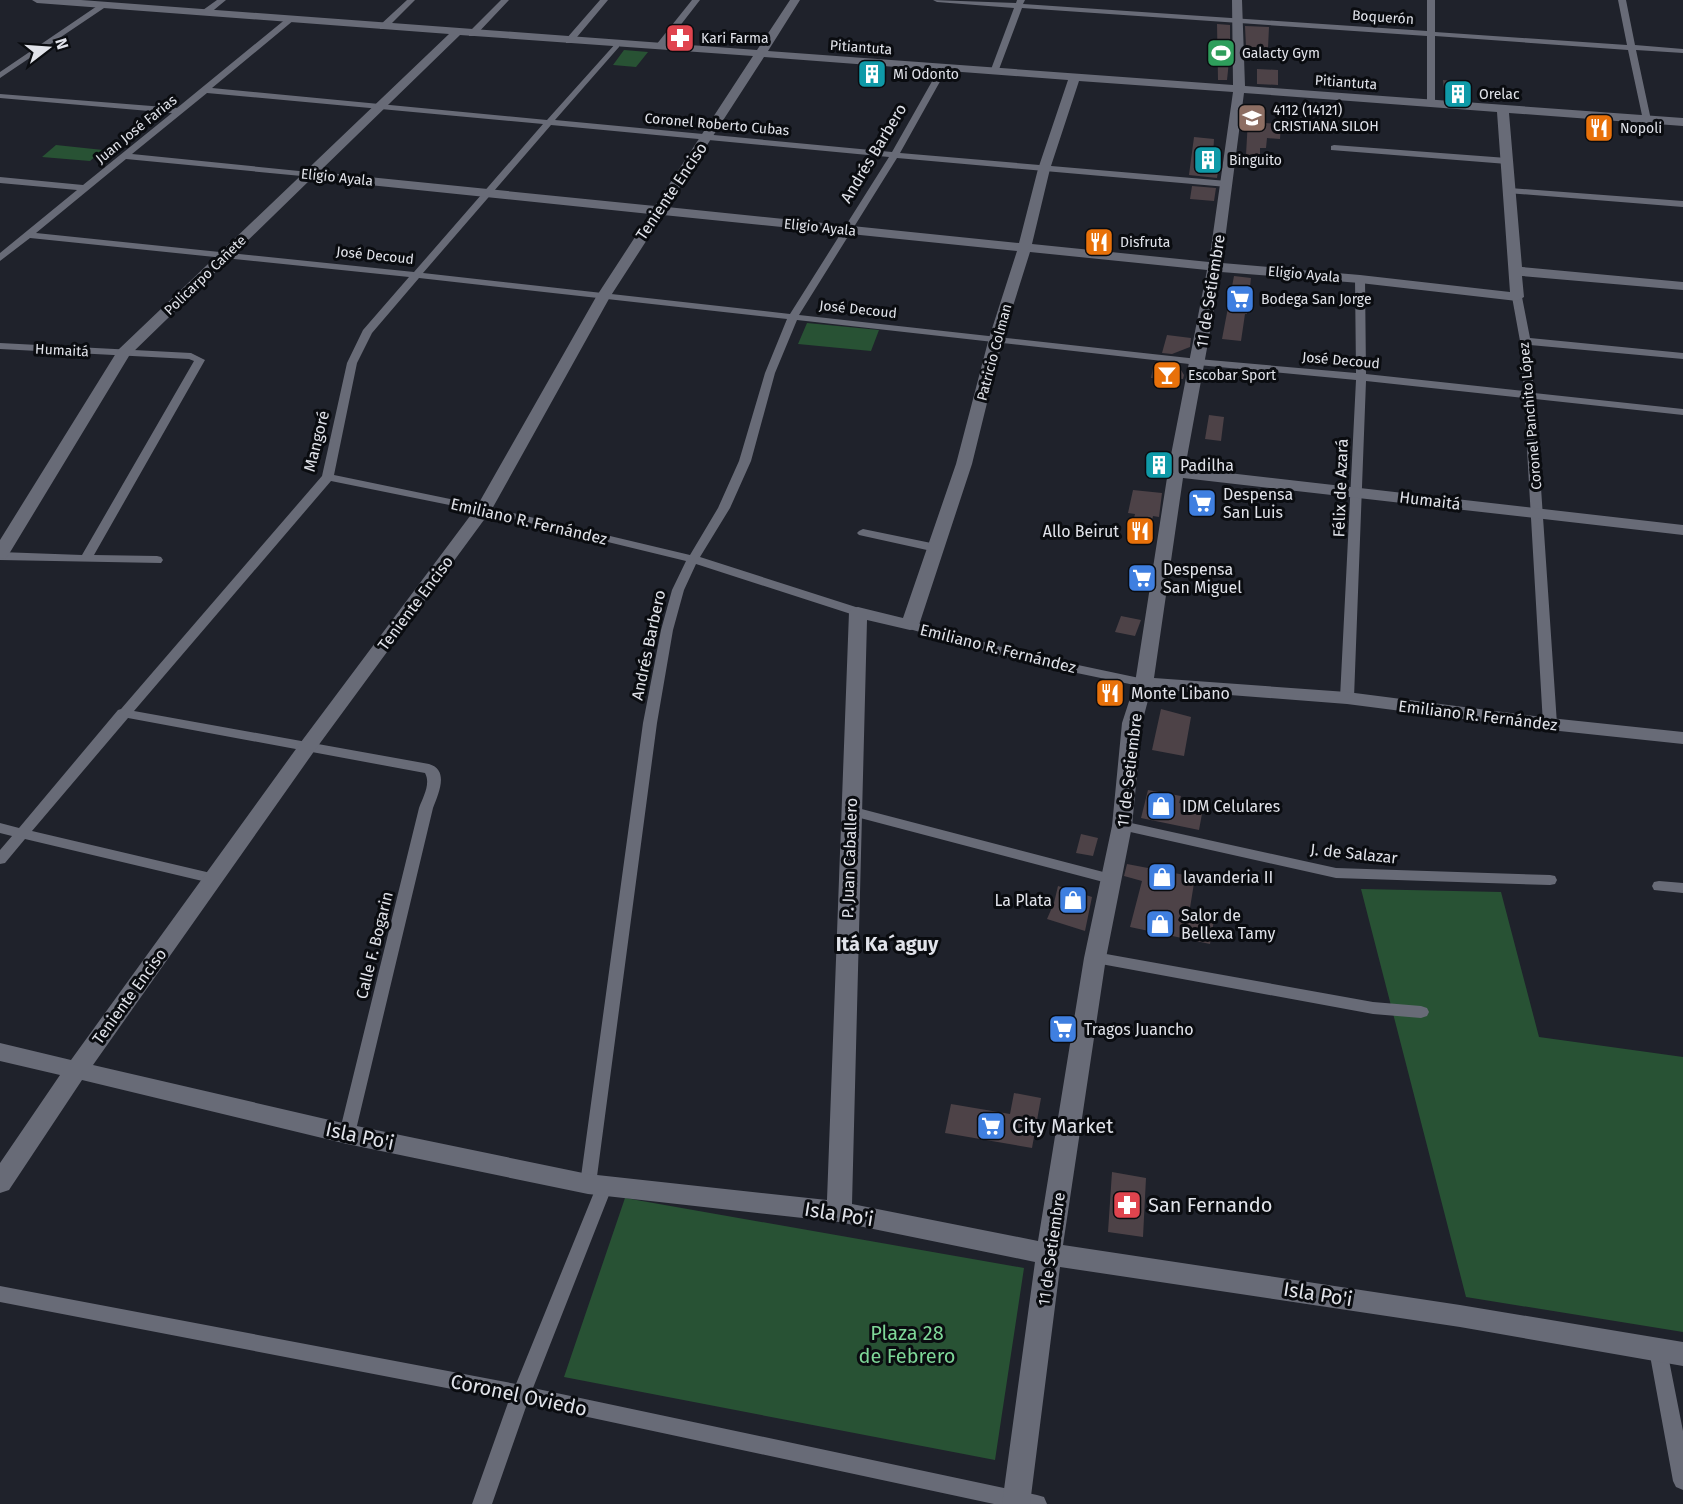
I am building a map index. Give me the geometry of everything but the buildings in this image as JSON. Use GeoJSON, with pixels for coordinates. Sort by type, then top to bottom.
{"type":"FeatureCollection","features":[{"type":"Feature","properties":{"kind":"street","name":"Pitiantuta"},"geometry":{"type":"LineString","coordinates":[[37,0],[1683,123]]}},
{"type":"Feature","properties":{"kind":"street"},"geometry":{"type":"LineString","coordinates":[[206,12],[222,0]]}},
{"type":"Feature","properties":{"kind":"street"},"geometry":{"type":"LineString","coordinates":[[383,27],[411,0]]}},
{"type":"Feature","properties":{"kind":"street"},"geometry":{"type":"LineString","coordinates":[[472,34],[505,0]]}},
{"type":"Feature","properties":{"kind":"street"},"geometry":{"type":"LineString","coordinates":[[569,41],[604,0]]}},
{"type":"Feature","properties":{"kind":"street"},"geometry":{"type":"LineString","coordinates":[[659,47],[696,0]]}},
{"type":"Feature","properties":{"kind":"street","name":"Teniente Enciso"},"geometry":{"type":"LineString","coordinates":[[0,1183],[76,1069],[308,746],[484,509],[603,297],[795,0]]}},
{"type":"Feature","properties":{"kind":"street","name":"Boquerón"},"geometry":{"type":"LineString","coordinates":[[937,0],[1020,2],[1238,20],[1683,51]]}},
{"type":"Feature","properties":{"kind":"street","name":"11 de Setiembre"},"geometry":{"type":"LineString","coordinates":[[1023,1503],[1049,1254],[1095,958],[1122,826],[1132,723],[1144,683],[1176,471],[1215,267],[1227,184],[1239,89],[1237,0]]}},
{"type":"Feature","properties":{"kind":"street"},"geometry":{"type":"LineString","coordinates":[[1431,0],[1431,103]]}},
{"type":"Feature","properties":{"kind":"street"},"geometry":{"type":"LineString","coordinates":[[1622,0],[1647,120]]}},
{"type":"Feature","properties":{"kind":"street"},"geometry":{"type":"LineString","coordinates":[[994,72],[1020,2]]}},
{"type":"Feature","properties":{"kind":"street"},"geometry":{"type":"LineString","coordinates":[[0,76],[106,4]]}},
{"type":"Feature","properties":{"kind":"street","name":"Juan José Farias"},"geometry":{"type":"LineString","coordinates":[[0,258],[290,20]]}},
{"type":"Feature","properties":{"kind":"street","name":"Policarpo Cañete"},"geometry":{"type":"LineString","coordinates":[[0,555],[123,353],[456,33]]}},
{"type":"Feature","properties":{"kind":"street","name":"Mangoré"},"geometry":{"type":"LineString","coordinates":[[0,859],[328,477],[343,399],[358,348],[367,332],[616,45]]}},
{"type":"Feature","properties":{"kind":"street","name":"Andrés Barbero"},"geometry":{"type":"LineString","coordinates":[[482,1504],[596,1185],[650,723],[667,630],[678,590],[693,559],[724,508],[745,461],[770,373],[793,317],[896,153],[943,69]]}},
{"type":"Feature","properties":{"kind":"street","name":"Patricio Colman"},"geometry":{"type":"LineString","coordinates":[[910,626],[964,464],[996,338],[1025,247],[1044,169],[1074,78]]}},
{"type":"Feature","properties":{"kind":"street","name":"Coronel Roberto Cubas"},"geometry":{"type":"LineString","coordinates":[[205,90],[896,153],[1044,169],[1227,184]]}},
{"type":"Feature","properties":{"kind":"street"},"geometry":{"type":"LineString","coordinates":[[0,96],[179,111]]}},
{"type":"Feature","properties":{"kind":"street","name":"Coronel Panchito López"},"geometry":{"type":"LineString","coordinates":[[1503,108],[1517,297],[1525,342],[1538,513],[1550,724]]}},
{"type":"Feature","properties":{"kind":"street"},"geometry":{"type":"LineString","coordinates":[[1334,148],[1507,161]]}},
{"type":"Feature","properties":{"kind":"street","name":"Eligio Ayala"},"geometry":{"type":"LineString","coordinates":[[124,156],[1215,267],[1360,279],[1517,297]]}},
{"type":"Feature","properties":{"kind":"street"},"geometry":{"type":"LineString","coordinates":[[0,180],[85,188]]}},
{"type":"Feature","properties":{"kind":"street"},"geometry":{"type":"LineString","coordinates":[[1510,191],[1683,204]]}},
{"type":"Feature","properties":{"kind":"street","name":"José Decoud"},"geometry":{"type":"LineString","coordinates":[[29,235],[996,338],[1198,362],[1528,394],[1683,412]]}},
{"type":"Feature","properties":{"kind":"street"},"geometry":{"type":"LineString","coordinates":[[1516,271],[1683,286]]}},
{"type":"Feature","properties":{"kind":"street","name":"Félix de Azará"},"geometry":{"type":"LineString","coordinates":[[1347,698],[1361,377],[1360,279]]}},
{"type":"Feature","properties":{"kind":"street"},"geometry":{"type":"LineString","coordinates":[[1525,342],[1683,356]]}},
{"type":"Feature","properties":{"kind":"street","name":"Humaitá"},"geometry":{"type":"LineString","coordinates":[[0,346],[191,356],[200,360],[86,558]]}},
{"type":"Feature","properties":{"kind":"street","name":"Humaitá"},"geometry":{"type":"LineString","coordinates":[[1176,471],[1683,530]]}},
{"type":"Feature","properties":{"kind":"street","name":"Emiliano R. Fernández"},"geometry":{"type":"LineString","coordinates":[[328,477],[484,509],[693,559],[858,612],[1024,657],[1144,683],[1347,698],[1550,724],[1683,738]]}},
{"type":"Feature","properties":{"kind":"street"},"geometry":{"type":"LineString","coordinates":[[863,533],[936,548]]}},
{"type":"Feature","properties":{"kind":"street"},"geometry":{"type":"LineString","coordinates":[[0,555],[157,560]]}},
{"type":"Feature","properties":{"kind":"street","name":"P. Juan Caballero"},"geometry":{"type":"LineString","coordinates":[[839,1212],[858,612]]}},
{"type":"Feature","properties":{"kind":"street"},"geometry":{"type":"LineString","coordinates":[[123,714],[308,746]]}},
{"type":"Feature","properties":{"kind":"street","name":"Calle F. Bogarin"},"geometry":{"type":"LineString","coordinates":[[308,746],[429,769],[434,773],[436,780],[426,808],[347,1134]]}},
{"type":"Feature","properties":{"kind":"street"},"geometry":{"type":"LineString","coordinates":[[850,811],[1111,879]]}},
{"type":"Feature","properties":{"kind":"street","name":"J. de Salazar"},"geometry":{"type":"LineString","coordinates":[[1122,826],[1336,873],[1550,880]]}},
{"type":"Feature","properties":{"kind":"street"},"geometry":{"type":"LineString","coordinates":[[0,828],[214,879]]}},
{"type":"Feature","properties":{"kind":"street"},"geometry":{"type":"LineString","coordinates":[[1659,886],[1683,888]]}},
{"type":"Feature","properties":{"kind":"street"},"geometry":{"type":"LineString","coordinates":[[1095,958],[1373,1008],[1421,1012]]}},
{"type":"Feature","properties":{"kind":"street","name":"Isla Po'i"},"geometry":{"type":"LineString","coordinates":[[0,1052],[347,1134],[596,1185],[839,1212],[1049,1254],[1460,1316],[1671,1352]]}},
{"type":"Feature","properties":{"kind":"street","name":"Coronel Oviedo"},"geometry":{"type":"LineString","coordinates":[[0,1294],[521,1394],[1023,1503]]}},
{"type":"Feature","properties":{"kind":"street"},"geometry":{"type":"LineString","coordinates":[[1671,1352],[1683,1481]]}},
{"type":"Feature","properties":{"kind":"green space"},"geometry":{"type":"Polygon","coordinates":[[[624,50],[648,52],[636,67],[613,65],[624,50]]]}},
{"type":"Feature","properties":{"kind":"green space"},"geometry":{"type":"Polygon","coordinates":[[[56,145],[103,150],[90,161],[42,157],[56,145]]]}},
{"type":"Feature","properties":{"kind":"green space"},"geometry":{"type":"Polygon","coordinates":[[[807,323],[879,330],[871,351],[798,344],[807,323]]]}},
{"type":"Feature","properties":{"kind":"green space"},"geometry":{"type":"Polygon","coordinates":[[[1361,889],[1501,892],[1539,1037],[1683,1057],[1683,1332],[1466,1297],[1361,889]]]}},
{"type":"Feature","properties":{"kind":"green space","name":"Plaza 28 de Febrero"},"geometry":{"type":"Polygon","coordinates":[[[625,1198],[1024,1268],[995,1460],[564,1377],[625,1198]]]}},
{"type":"Feature","properties":{"kind":"place","name":"Kari Farma"},"geometry":{"type":"Point","coordinates":[680,38]}},
{"type":"Feature","properties":{"kind":"place","name":"Galacty Gym"},"geometry":{"type":"Point","coordinates":[1221,53]}},
{"type":"Feature","properties":{"kind":"place","name":"Mi Odonto"},"geometry":{"type":"Point","coordinates":[872,74]}},
{"type":"Feature","properties":{"kind":"place","name":"Orelac"},"geometry":{"type":"Point","coordinates":[1458,94]}},
{"type":"Feature","properties":{"kind":"place","name":"4112 (14121) CRISTIANA SILOH"},"geometry":{"type":"Point","coordinates":[1252,118]}},
{"type":"Feature","properties":{"kind":"place","name":"Nopoli"},"geometry":{"type":"Point","coordinates":[1599,128]}},
{"type":"Feature","properties":{"kind":"place","name":"Binguito"},"geometry":{"type":"Point","coordinates":[1208,160]}},
{"type":"Feature","properties":{"kind":"place","name":"Disfruta"},"geometry":{"type":"Point","coordinates":[1099,242]}},
{"type":"Feature","properties":{"kind":"place","name":"Bodega San Jorge"},"geometry":{"type":"Point","coordinates":[1240,299]}},
{"type":"Feature","properties":{"kind":"place","name":"Escobar Sport"},"geometry":{"type":"Point","coordinates":[1167,375]}},
{"type":"Feature","properties":{"kind":"place","name":"Padilha"},"geometry":{"type":"Point","coordinates":[1159,465]}},
{"type":"Feature","properties":{"kind":"place","name":"Despensa San Luis"},"geometry":{"type":"Point","coordinates":[1202,503]}},
{"type":"Feature","properties":{"kind":"place","name":"Allo Beirut"},"geometry":{"type":"Point","coordinates":[1140,531]}},
{"type":"Feature","properties":{"kind":"place","name":"Despensa San Miguel"},"geometry":{"type":"Point","coordinates":[1142,578]}},
{"type":"Feature","properties":{"kind":"place","name":"Monte Libano"},"geometry":{"type":"Point","coordinates":[1110,693]}},
{"type":"Feature","properties":{"kind":"place","name":"IDM Celulares"},"geometry":{"type":"Point","coordinates":[1161,806]}},
{"type":"Feature","properties":{"kind":"place","name":"lavanderia II"},"geometry":{"type":"Point","coordinates":[1162,877]}},
{"type":"Feature","properties":{"kind":"place","name":"La Plata"},"geometry":{"type":"Point","coordinates":[1073,900]}},
{"type":"Feature","properties":{"kind":"place","name":"Salor de Bellexa Tamy"},"geometry":{"type":"Point","coordinates":[1160,924]}},
{"type":"Feature","properties":{"kind":"place","name":"Tragos Juancho"},"geometry":{"type":"Point","coordinates":[1063,1029]}},
{"type":"Feature","properties":{"kind":"place","name":"City Market"},"geometry":{"type":"Point","coordinates":[991,1126]}},
{"type":"Feature","properties":{"kind":"place","name":"San Fernando"},"geometry":{"type":"Point","coordinates":[1127,1205]}},
{"type":"Feature","properties":{"kind":"district","name":"Itá Ka´aguy"},"geometry":{"type":"Point","coordinates":[887,944]}}]}
